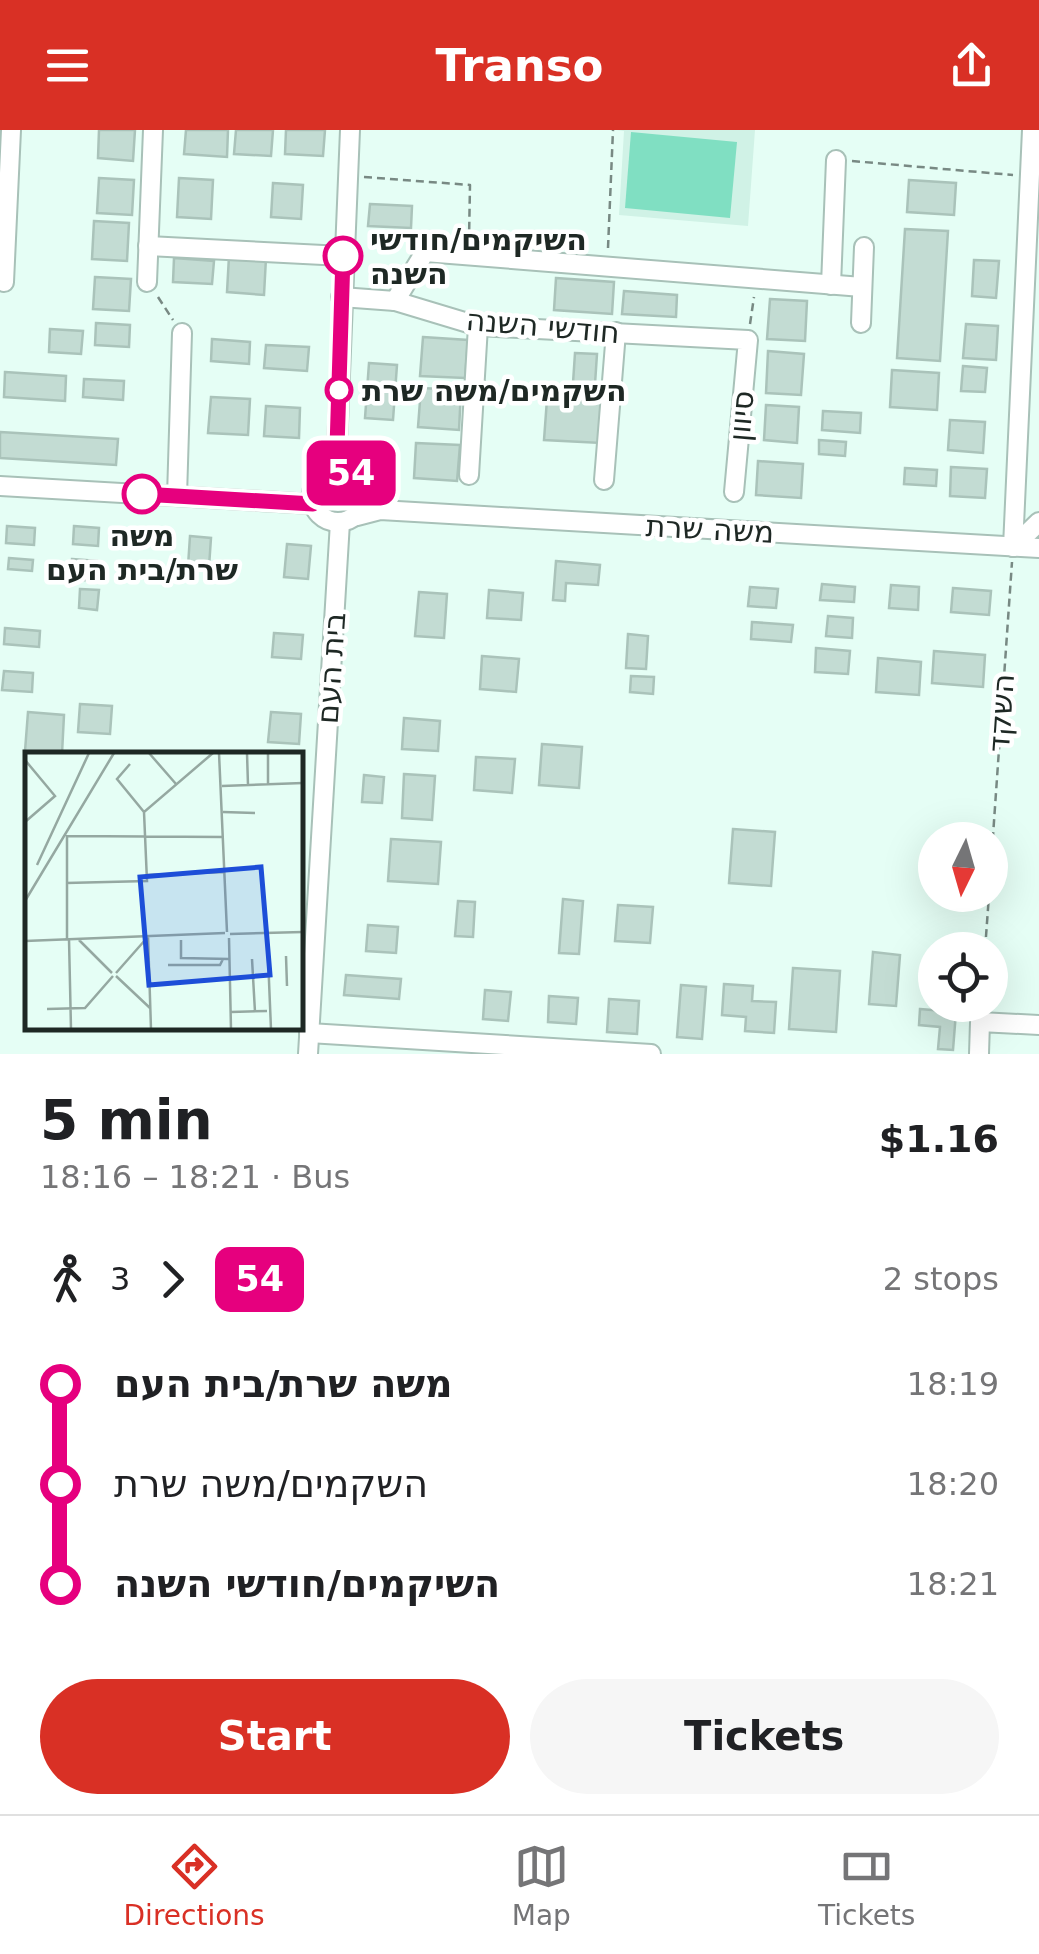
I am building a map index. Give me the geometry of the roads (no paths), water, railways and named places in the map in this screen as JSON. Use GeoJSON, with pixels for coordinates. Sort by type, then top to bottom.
{"type":"FeatureCollection","features":[{"type":"Feature","properties":{"kind":"street"},"geometry":{"type":"LineString","coordinates":[[4,282],[11,130]]}},
{"type":"Feature","properties":{"kind":"street"},"geometry":{"type":"LineString","coordinates":[[147,282],[153,130]]}},
{"type":"Feature","properties":{"kind":"street"},"geometry":{"type":"LineString","coordinates":[[350,130],[337,448],[314,487],[313,504],[324,518],[348,519],[361,484]]}},
{"type":"Feature","properties":{"kind":"street"},"geometry":{"type":"LineString","coordinates":[[1012,547],[1032,130]]}},
{"type":"Feature","properties":{"kind":"street"},"geometry":{"type":"LineString","coordinates":[[831,285],[836,160]]}},
{"type":"Feature","properties":{"kind":"street"},"geometry":{"type":"LineString","coordinates":[[148,246],[343,256]]}},
{"type":"Feature","properties":{"kind":"street"},"geometry":{"type":"LineString","coordinates":[[861,323],[864,247]]}},
{"type":"Feature","properties":{"kind":"street"},"geometry":{"type":"LineString","coordinates":[[395,301],[424,252],[862,288]]}},
{"type":"Feature","properties":{"kind":"street","name":"חודשי השנה"},"geometry":{"type":"LineString","coordinates":[[342,296],[395,301],[478,326],[748,340]]}},
{"type":"Feature","properties":{"kind":"street"},"geometry":{"type":"LineString","coordinates":[[469,475],[478,326]]}},
{"type":"Feature","properties":{"kind":"street"},"geometry":{"type":"LineString","coordinates":[[604,480],[616,332]]}},
{"type":"Feature","properties":{"kind":"street"},"geometry":{"type":"LineString","coordinates":[[177,496],[182,333]]}},
{"type":"Feature","properties":{"kind":"street","name":"סיוון"},"geometry":{"type":"LineString","coordinates":[[734,492],[748,340]]}},
{"type":"Feature","properties":{"kind":"street"},"geometry":{"type":"LineString","coordinates":[[337,448],[380,510]]}},
{"type":"Feature","properties":{"kind":"street"},"geometry":{"type":"LineString","coordinates":[[324,474],[341,470],[361,484]]}},
{"type":"Feature","properties":{"kind":"street"},"geometry":{"type":"LineString","coordinates":[[0,486],[313,504]]}},
{"type":"Feature","properties":{"kind":"street","name":"משה שרת"},"geometry":{"type":"LineString","coordinates":[[348,519],[380,510],[1039,548]]}},
{"type":"Feature","properties":{"kind":"street","name":"בית העם"},"geometry":{"type":"LineString","coordinates":[[308,1054],[348,519]]}},
{"type":"Feature","properties":{"kind":"street"},"geometry":{"type":"LineString","coordinates":[[1012,547],[1039,522]]}},
{"type":"Feature","properties":{"kind":"street"},"geometry":{"type":"LineString","coordinates":[[980,1054],[980,1022],[1039,1026]]}},
{"type":"Feature","properties":{"kind":"street"},"geometry":{"type":"LineString","coordinates":[[308,1033],[651,1054]]}},
{"type":"Feature","properties":{"kind":"place","name":"השיקמים/חודשי השנה"},"geometry":{"type":"Point","coordinates":[343,256]}},
{"type":"Feature","properties":{"kind":"place","name":"השקמים/משה שרת"},"geometry":{"type":"Point","coordinates":[339,390]}},
{"type":"Feature","properties":{"kind":"place","name":"משה שרת/בית העם"},"geometry":{"type":"Point","coordinates":[142,494]}}]}
